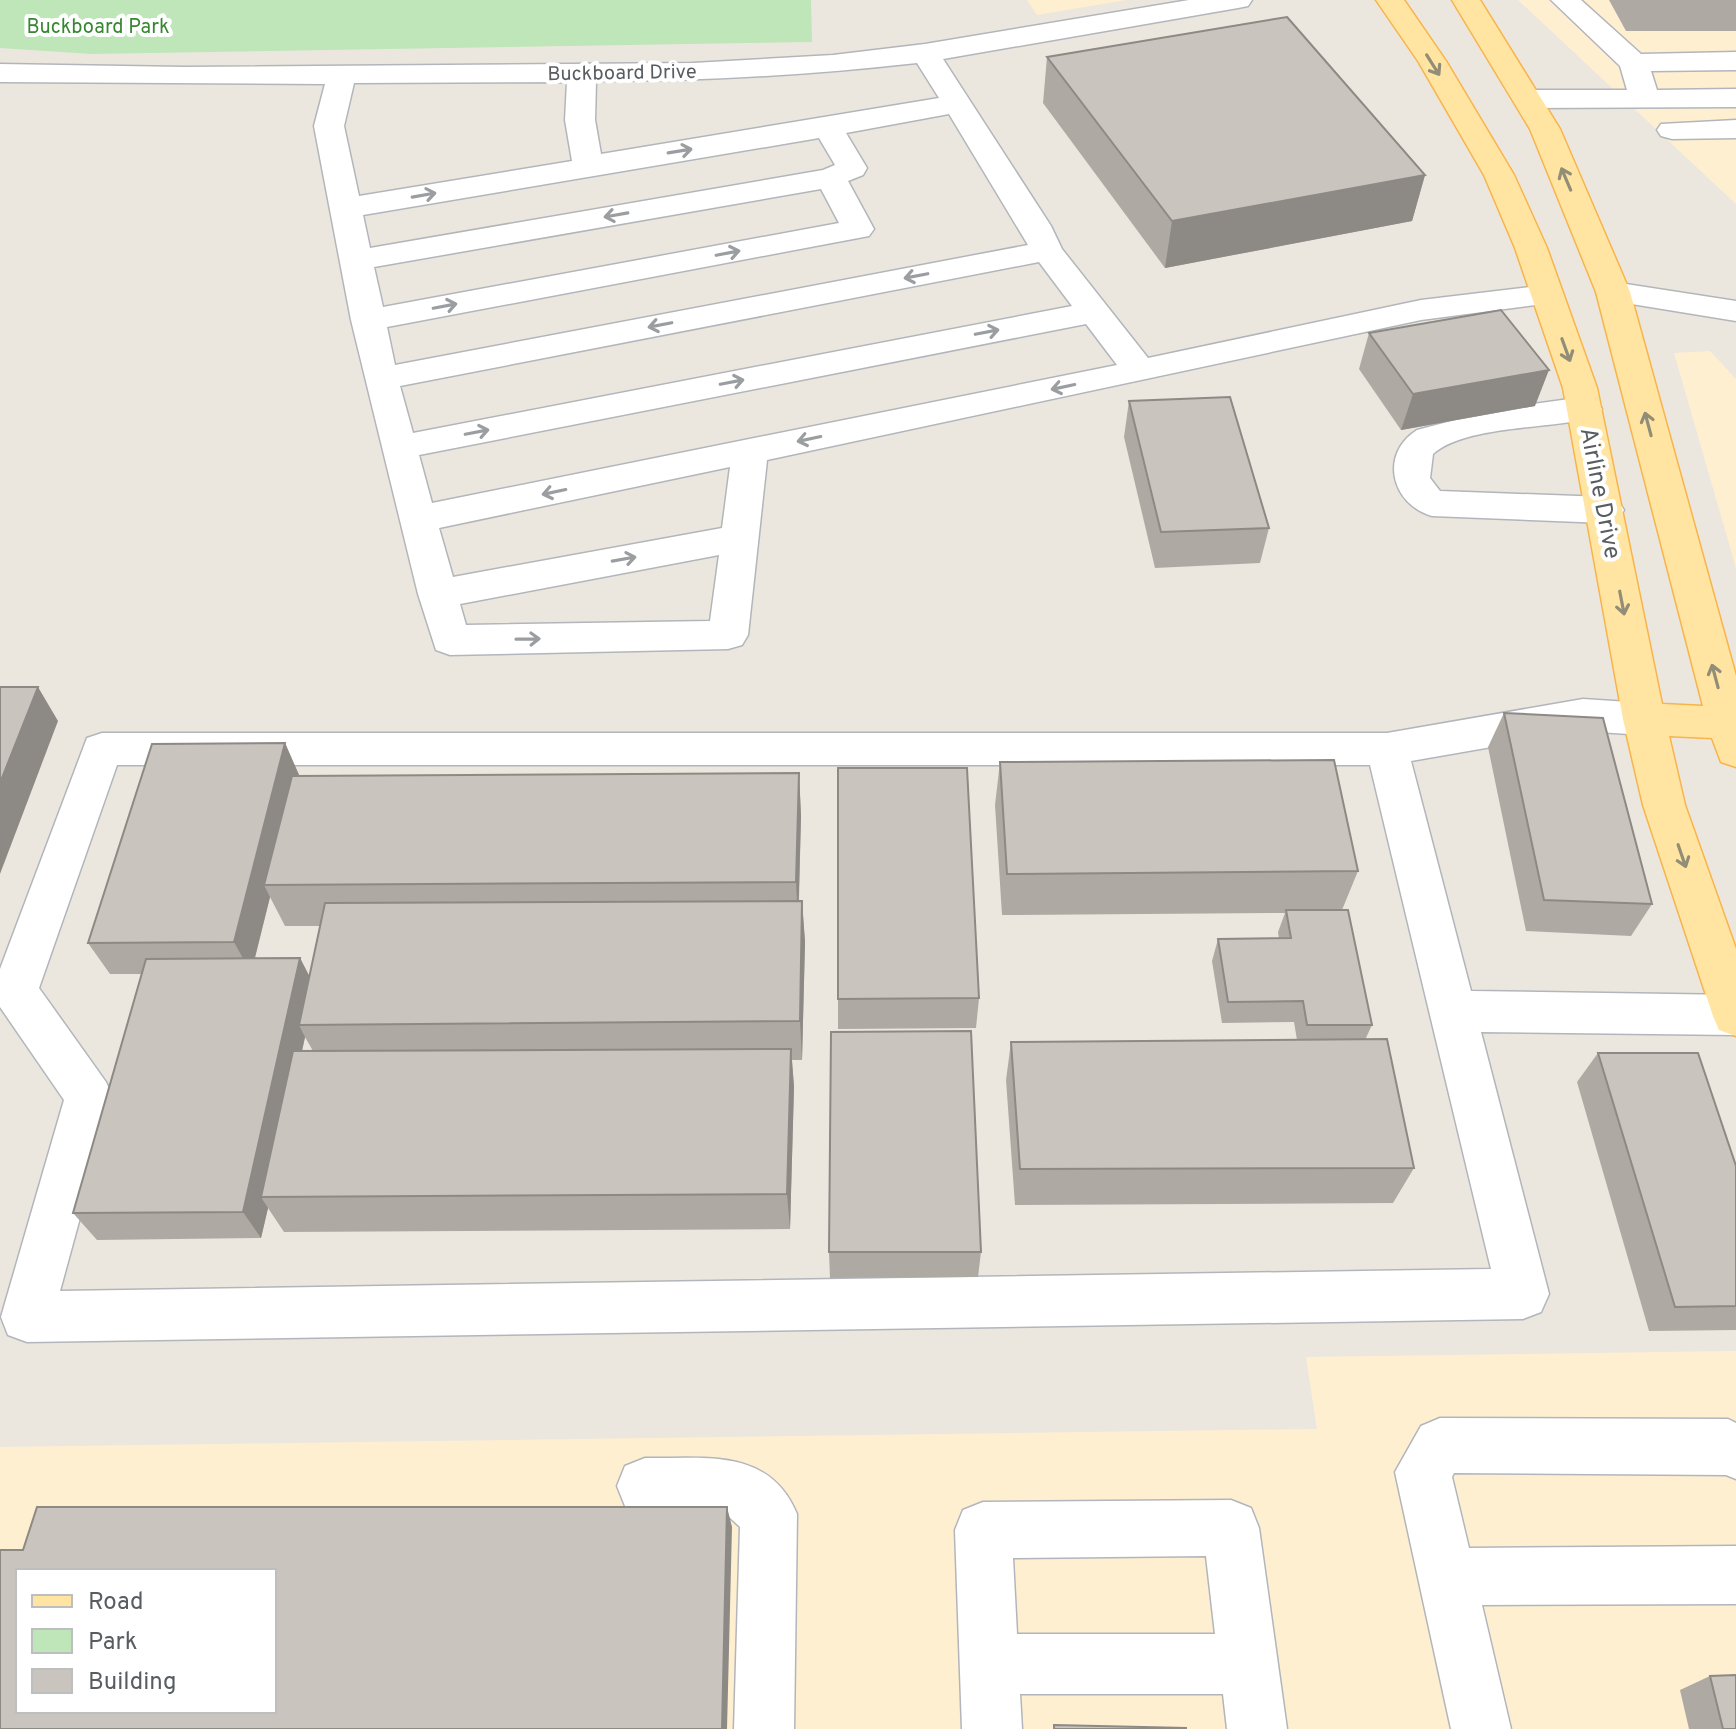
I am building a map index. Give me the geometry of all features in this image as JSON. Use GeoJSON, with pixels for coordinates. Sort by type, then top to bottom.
{"type":"FeatureCollection","features":[{"type":"Feature","properties":{"kind":"main road","name":"Airline Drive"},"geometry":{"type":"LineString","coordinates":[[1390,0],[1432,61],[1499,175],[1531,248],[1580,388],[1644,719],[1664,805],[1736,1015]]}},
{"type":"Feature","properties":{"kind":"main road"},"geometry":{"type":"LineString","coordinates":[[1466,0],[1545,129],[1613,292],[1733,732],[1644,719]]}},
{"type":"Feature","properties":{"kind":"main road"},"geometry":{"type":"LineString","coordinates":[[1531,248],[1584,291],[1613,292]]}},
{"type":"Feature","properties":{"kind":"street"},"geometry":{"type":"LineString","coordinates":[[1066,0],[1083,26]]}},
{"type":"Feature","properties":{"kind":"street","name":"Buckboard Drive"},"geometry":{"type":"LineString","coordinates":[[0,73],[342,75],[693,72],[817,65],[925,53],[1238,0]]}},
{"type":"Feature","properties":{"kind":"street"},"geometry":{"type":"LineString","coordinates":[[1565,0],[1634,63],[1645,99]]}},
{"type":"Feature","properties":{"kind":"street"},"geometry":{"type":"LineString","coordinates":[[925,53],[1035,226],[1047,251],[1140,371]]}},
{"type":"Feature","properties":{"kind":"street"},"geometry":{"type":"LineString","coordinates":[[1634,63],[1736,61]]}},
{"type":"Feature","properties":{"kind":"street"},"geometry":{"type":"LineString","coordinates":[[583,73],[579,101],[580,141],[589,166]]}},
{"type":"Feature","properties":{"kind":"street"},"geometry":{"type":"LineString","coordinates":[[342,75],[329,126],[381,379],[450,640],[728,635],[750,452]]}},
{"type":"Feature","properties":{"kind":"street"},"geometry":{"type":"LineString","coordinates":[[1528,99],[1736,98]]}},
{"type":"Feature","properties":{"kind":"street"},"geometry":{"type":"LineString","coordinates":[[347,208],[956,104]]}},
{"type":"Feature","properties":{"kind":"street"},"geometry":{"type":"LineString","coordinates":[[356,260],[831,178],[852,168],[828,127]]}},
{"type":"Feature","properties":{"kind":"street"},"geometry":{"type":"LineString","coordinates":[[1672,130],[1736,129]]}},
{"type":"Feature","properties":{"kind":"street"},"geometry":{"type":"LineString","coordinates":[[368,320],[858,229],[831,178]]}},
{"type":"Feature","properties":{"kind":"street"},"geometry":{"type":"LineString","coordinates":[[381,379],[1047,251]]}},
{"type":"Feature","properties":{"kind":"street"},"geometry":{"type":"LineString","coordinates":[[1613,292],[1736,311]]}},
{"type":"Feature","properties":{"kind":"street"},"geometry":{"type":"LineString","coordinates":[[419,519],[1421,310],[1546,295]]}},
{"type":"Feature","properties":{"kind":"street"},"geometry":{"type":"LineString","coordinates":[[400,447],[1093,312]]}},
{"type":"Feature","properties":{"kind":"street"},"geometry":{"type":"LineString","coordinates":[[1584,409],[1520,416],[1436,434],[1419,445],[1411,476],[1418,492],[1432,503],[1605,510]]}},
{"type":"Feature","properties":{"kind":"street"},"geometry":{"type":"LineString","coordinates":[[437,594],[740,538]]}},
{"type":"Feature","properties":{"kind":"street"},"geometry":{"type":"LineString","coordinates":[[1387,749],[1523,1294],[27,1317],[89,1097],[15,991],[102,749],[1387,749],[1583,715],[1644,719]]}},
{"type":"Feature","properties":{"kind":"street"},"geometry":{"type":"LineString","coordinates":[[1452,1011],[1736,1015]]}},
{"type":"Feature","properties":{"kind":"street"},"geometry":{"type":"LineString","coordinates":[[1481,1729],[1423,1472],[1440,1445],[1728,1447],[1736,1451]]}},
{"type":"Feature","properties":{"kind":"street"},"geometry":{"type":"LineString","coordinates":[[645,1486],[737,1487],[769,1514],[764,1729]]}},
{"type":"Feature","properties":{"kind":"street"},"geometry":{"type":"LineString","coordinates":[[992,1729],[983,1530],[1231,1528],[1257,1729]]}},
{"type":"Feature","properties":{"kind":"street"},"geometry":{"type":"LineString","coordinates":[[1447,1577],[1736,1575]]}},
{"type":"Feature","properties":{"kind":"street"},"geometry":{"type":"LineString","coordinates":[[990,1664],[1249,1664]]}},
{"type":"Feature","properties":{"kind":"shaded area"},"geometry":{"type":"Polygon","coordinates":[[[1027,0],[1126,0],[1037,15],[1027,0]]]}},
{"type":"Feature","properties":{"kind":"shaded area"},"geometry":{"type":"Polygon","coordinates":[[[1518,0],[1736,0],[1736,204],[1518,0]]]}},
{"type":"Feature","properties":{"kind":"shaded area"},"geometry":{"type":"Polygon","coordinates":[[[1710,351],[1736,379],[1736,568],[1674,353],[1710,351]]]}},
{"type":"Feature","properties":{"kind":"shaded area"},"geometry":{"type":"Polygon","coordinates":[[[1736,1351],[1736,1729],[0,1729],[0,1447],[1317,1429],[1306,1357],[1736,1351]]]}},
{"type":"Feature","properties":{"kind":"green space","name":"Buckboard Park"},"geometry":{"type":"Polygon","coordinates":[[[0,0],[811,0],[812,42],[92,54],[0,48],[0,0]]]}},
{"type":"Feature","properties":{"kind":"building"},"geometry":{"type":"Polygon","coordinates":[[[1287,17],[1425,175],[1172,221],[1047,57],[1287,17]]]}},
{"type":"Feature","properties":{"kind":"building"},"geometry":{"type":"Polygon","coordinates":[[[1501,310],[1549,370],[1413,394],[1369,333],[1501,310]]]}},
{"type":"Feature","properties":{"kind":"building"},"geometry":{"type":"Polygon","coordinates":[[[1230,397],[1269,528],[1161,532],[1129,401],[1230,397]]]}},
{"type":"Feature","properties":{"kind":"building"},"geometry":{"type":"Polygon","coordinates":[[[0,687],[38,687],[0,783],[0,687]]]}},
{"type":"Feature","properties":{"kind":"building"},"geometry":{"type":"Polygon","coordinates":[[[1504,713],[1603,718],[1652,904],[1544,900],[1504,713]]]}},
{"type":"Feature","properties":{"kind":"building"},"geometry":{"type":"Polygon","coordinates":[[[285,743],[234,942],[88,943],[152,744],[285,743]]]}},
{"type":"Feature","properties":{"kind":"building"},"geometry":{"type":"Polygon","coordinates":[[[1334,760],[1358,871],[1007,874],[1000,762],[1334,760]]]}},
{"type":"Feature","properties":{"kind":"building"},"geometry":{"type":"Polygon","coordinates":[[[838,768],[967,768],[979,998],[838,999],[838,768]]]}},
{"type":"Feature","properties":{"kind":"building"},"geometry":{"type":"Polygon","coordinates":[[[799,773],[796,882],[264,885],[292,776],[799,773]]]}},
{"type":"Feature","properties":{"kind":"building"},"geometry":{"type":"Polygon","coordinates":[[[802,901],[800,1021],[299,1025],[325,903],[802,901]]]}},
{"type":"Feature","properties":{"kind":"building"},"geometry":{"type":"Polygon","coordinates":[[[1286,910],[1348,910],[1372,1025],[1307,1025],[1303,1001],[1228,1002],[1218,939],[1291,938],[1286,910]]]}},
{"type":"Feature","properties":{"kind":"building"},"geometry":{"type":"Polygon","coordinates":[[[300,958],[243,1212],[73,1213],[146,959],[300,958]]]}},
{"type":"Feature","properties":{"kind":"building"},"geometry":{"type":"Polygon","coordinates":[[[971,1031],[981,1252],[829,1252],[831,1032],[971,1031]]]}},
{"type":"Feature","properties":{"kind":"building"},"geometry":{"type":"Polygon","coordinates":[[[1387,1039],[1414,1168],[1020,1169],[1011,1042],[1387,1039]]]}},
{"type":"Feature","properties":{"kind":"building"},"geometry":{"type":"Polygon","coordinates":[[[791,1049],[787,1194],[261,1197],[293,1051],[791,1049]]]}},
{"type":"Feature","properties":{"kind":"building"},"geometry":{"type":"Polygon","coordinates":[[[1598,1053],[1698,1053],[1736,1166],[1736,1306],[1675,1307],[1598,1053]]]}},
{"type":"Feature","properties":{"kind":"building"},"geometry":{"type":"Polygon","coordinates":[[[37,1507],[727,1507],[722,1729],[0,1729],[0,1550],[23,1550],[37,1507]]]}},
{"type":"Feature","properties":{"kind":"building"},"geometry":{"type":"Polygon","coordinates":[[[1736,1675],[1736,1729],[1723,1729],[1710,1676],[1736,1675]]]}},
{"type":"Feature","properties":{"kind":"building"},"geometry":{"type":"Polygon","coordinates":[[[1054,1725],[1186,1728],[1186,1729],[1054,1729],[1054,1725]]]}}]}
